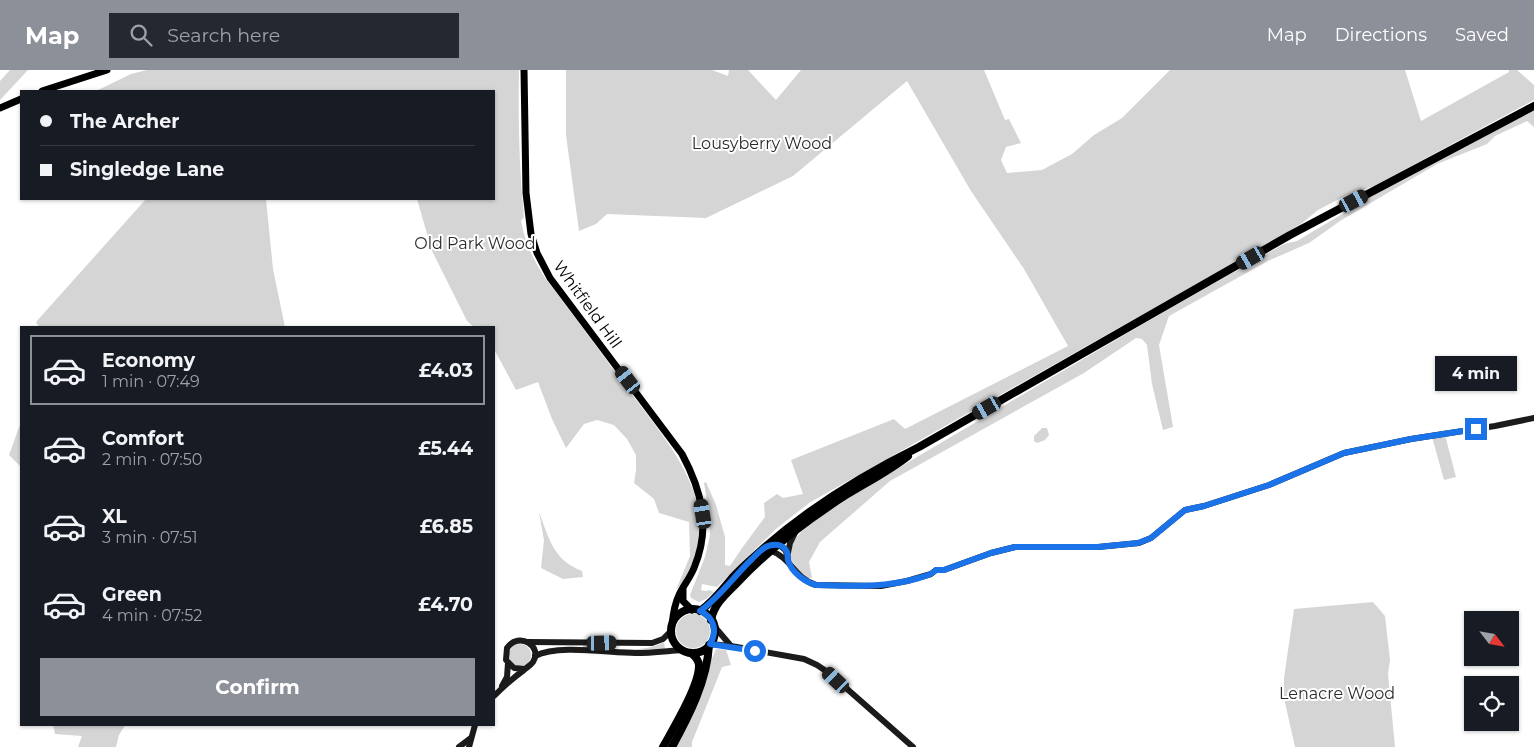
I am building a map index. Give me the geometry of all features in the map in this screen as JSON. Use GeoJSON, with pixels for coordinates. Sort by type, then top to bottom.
{"type":"FeatureCollection","features":[{"type":"Feature","properties":{"kind":"highway"},"geometry":{"type":"LineString","coordinates":[[702,670],[691,653],[682,650],[674,642],[671,628],[680,614],[696,610],[712,602],[733,577],[802,518],[841,491],[1290,235],[1534,106]]}},
{"type":"Feature","properties":{"kind":"highway"},"geometry":{"type":"LineString","coordinates":[[672,747],[690,710],[714,636],[712,623],[714,609],[720,601],[768,549],[778,545],[846,495],[898,464],[919,447]]}},
{"type":"Feature","properties":{"kind":"highway"},"geometry":{"type":"LineString","coordinates":[[696,610],[708,615],[712,623]]}},
{"type":"Feature","properties":{"kind":"highway"},"geometry":{"type":"LineString","coordinates":[[691,653],[701,651],[710,645]]}},
{"type":"Feature","properties":{"kind":"highway"},"geometry":{"type":"LineString","coordinates":[[664,747],[702,670]]}},
{"type":"Feature","properties":{"kind":"main road"},"geometry":{"type":"LineString","coordinates":[[45,90],[107,70]]}},
{"type":"Feature","properties":{"kind":"main road","name":"Whitfield Hill"},"geometry":{"type":"LineString","coordinates":[[524,70],[526,193],[531,234],[537,253],[550,278],[682,454],[697,484],[703,528],[699,555],[675,605],[671,628]]}},
{"type":"Feature","properties":{"kind":"main road"},"geometry":{"type":"LineString","coordinates":[[0,108],[20,99]]}},
{"type":"Feature","properties":{"kind":"main road"},"geometry":{"type":"LineString","coordinates":[[685,585],[682,591],[683,601],[696,610]]}},
{"type":"Feature","properties":{"kind":"street"},"geometry":{"type":"LineString","coordinates":[[768,549],[781,555],[800,577],[809,583],[816,585],[881,586],[907,582],[931,574],[936,570],[944,570],[991,553],[1015,547],[1098,547],[1138,543],[1151,538],[1185,510],[1204,506],[1269,485],[1344,453],[1411,439],[1534,418]]}},
{"type":"Feature","properties":{"kind":"street"},"geometry":{"type":"LineString","coordinates":[[788,561],[790,543],[796,530]]}},
{"type":"Feature","properties":{"kind":"street"},"geometry":{"type":"LineString","coordinates":[[778,545],[788,553]]}},
{"type":"Feature","properties":{"kind":"street"},"geometry":{"type":"LineString","coordinates":[[712,623],[731,646]]}},
{"type":"Feature","properties":{"kind":"street"},"geometry":{"type":"LineString","coordinates":[[525,669],[514,668],[508,663],[505,656],[509,644],[517,640],[528,642],[652,643],[663,639],[671,628]]}},
{"type":"Feature","properties":{"kind":"street"},"geometry":{"type":"LineString","coordinates":[[495,695],[532,664],[535,656],[534,648],[528,642]]}},
{"type":"Feature","properties":{"kind":"street"},"geometry":{"type":"LineString","coordinates":[[710,645],[731,646],[792,656],[816,664],[829,673],[913,747]]}},
{"type":"Feature","properties":{"kind":"street"},"geometry":{"type":"LineString","coordinates":[[535,656],[549,651],[564,650],[635,653],[682,650]]}},
{"type":"Feature","properties":{"kind":"street"},"geometry":{"type":"LineString","coordinates":[[500,689],[506,676],[508,663]]}},
{"type":"Feature","properties":{"kind":"street"},"geometry":{"type":"LineString","coordinates":[[469,747],[475,726]]}},
{"type":"Feature","properties":{"kind":"street"},"geometry":{"type":"LineString","coordinates":[[458,747],[464,745],[471,738]]}},
{"type":"Feature","properties":{"kind":"green space"},"geometry":{"type":"Polygon","coordinates":[[[10,70],[28,70],[0,100],[0,81],[10,70]]]}},
{"type":"Feature","properties":{"kind":"green space","name":"Old Park Wood"},"geometry":{"type":"Polygon","coordinates":[[[147,70],[519,70],[519,144],[524,217],[521,221],[530,251],[545,278],[678,459],[691,484],[699,510],[700,536],[693,563],[676,590],[690,556],[689,522],[659,513],[654,499],[634,483],[636,455],[627,439],[614,425],[597,420],[584,424],[566,448],[552,419],[538,382],[516,390],[495,351],[495,326],[473,326],[467,321],[432,251],[417,200],[495,200],[495,90],[98,90],[131,74],[147,70]]]}},
{"type":"Feature","properties":{"kind":"green space","name":"Lousyberry Wood"},"geometry":{"type":"Polygon","coordinates":[[[566,70],[712,70],[728,76],[729,70],[748,70],[776,100],[801,70],[984,70],[1005,120],[1009,119],[1021,143],[1006,147],[1001,160],[1007,173],[1042,170],[1072,154],[1094,135],[1122,118],[1170,70],[1405,70],[1421,121],[1509,72],[1509,70],[1517,70],[1534,85],[1534,100],[1374,186],[1345,196],[1318,210],[1301,224],[809,503],[776,529],[717,587],[702,584],[701,590],[714,592],[699,602],[691,598],[690,595],[705,557],[710,535],[704,483],[706,482],[716,505],[725,537],[725,565],[730,566],[765,517],[764,503],[777,494],[783,498],[803,494],[791,460],[894,419],[905,429],[1068,346],[1024,269],[971,191],[907,81],[793,176],[706,218],[607,214],[596,224],[579,231],[566,135],[566,70]]]}},
{"type":"Feature","properties":{"kind":"green space"},"geometry":{"type":"Polygon","coordinates":[[[1534,111],[1534,127],[1527,121],[1495,136],[1487,144],[1437,164],[1340,221],[1309,243],[1268,261],[1169,316],[1159,345],[1173,427],[1163,430],[1152,384],[1147,345],[1142,339],[1136,338],[1084,373],[890,481],[820,542],[809,562],[812,578],[805,578],[791,560],[792,546],[799,535],[812,523],[848,498],[1229,275],[1284,244],[1297,241],[1399,180],[1534,111]]]}},
{"type":"Feature","properties":{"kind":"green space"},"geometry":{"type":"Polygon","coordinates":[[[145,200],[266,200],[273,269],[285,326],[38,326],[36,322],[145,200]]]}},
{"type":"Feature","properties":{"kind":"green space"},"geometry":{"type":"Polygon","coordinates":[[[20,425],[20,466],[9,455],[20,425]]]}},
{"type":"Feature","properties":{"kind":"green space"},"geometry":{"type":"Polygon","coordinates":[[[1042,428],[1047,428],[1049,435],[1045,440],[1037,443],[1034,441],[1034,436],[1042,428]]]}},
{"type":"Feature","properties":{"kind":"green space"},"geometry":{"type":"Polygon","coordinates":[[[1445,435],[1456,477],[1444,480],[1432,437],[1445,435]]]}},
{"type":"Feature","properties":{"kind":"green space"},"geometry":{"type":"Polygon","coordinates":[[[539,512],[553,547],[564,561],[582,571],[583,577],[563,579],[541,568],[544,540],[539,512]]]}},
{"type":"Feature","properties":{"kind":"green space","name":"Lenacre Wood"},"geometry":{"type":"Polygon","coordinates":[[[1373,602],[1385,616],[1390,660],[1388,674],[1395,747],[1295,747],[1284,698],[1284,678],[1294,609],[1373,602]]]}},
{"type":"Feature","properties":{"kind":"green space"},"geometry":{"type":"Polygon","coordinates":[[[693,614],[700,615],[705,619],[709,624],[709,638],[705,643],[700,647],[693,648],[686,647],[681,643],[677,638],[676,631],[677,624],[681,619],[686,615],[693,614]]]}},
{"type":"Feature","properties":{"kind":"green space"},"geometry":{"type":"Polygon","coordinates":[[[664,642],[665,649],[641,651],[582,649],[583,646],[635,649],[655,646],[664,642]]]}},
{"type":"Feature","properties":{"kind":"green space"},"geometry":{"type":"Polygon","coordinates":[[[520,644],[528,647],[531,655],[528,663],[520,666],[512,663],[509,655],[512,647],[520,644]]]}},
{"type":"Feature","properties":{"kind":"green space"},"geometry":{"type":"Polygon","coordinates":[[[716,649],[726,650],[731,665],[722,667],[692,742],[692,747],[675,747],[716,649]]]}},
{"type":"Feature","properties":{"kind":"green space"},"geometry":{"type":"Polygon","coordinates":[[[53,726],[124,726],[119,735],[116,747],[78,747],[82,736],[55,734],[53,726]]]}},
{"type":"Feature","properties":{"kind":"route"},"geometry":{"type":"LineString","coordinates":[[755,651],[710,644],[714,636],[713,623],[708,615],[700,611],[712,602],[733,577],[764,548],[776,544],[785,549],[788,553],[788,561],[794,570],[809,583],[816,585],[881,586],[907,582],[931,574],[936,570],[944,570],[991,553],[1015,547],[1098,547],[1138,543],[1151,538],[1185,510],[1204,506],[1269,485],[1344,453],[1411,439],[1476,429]]}}]}
